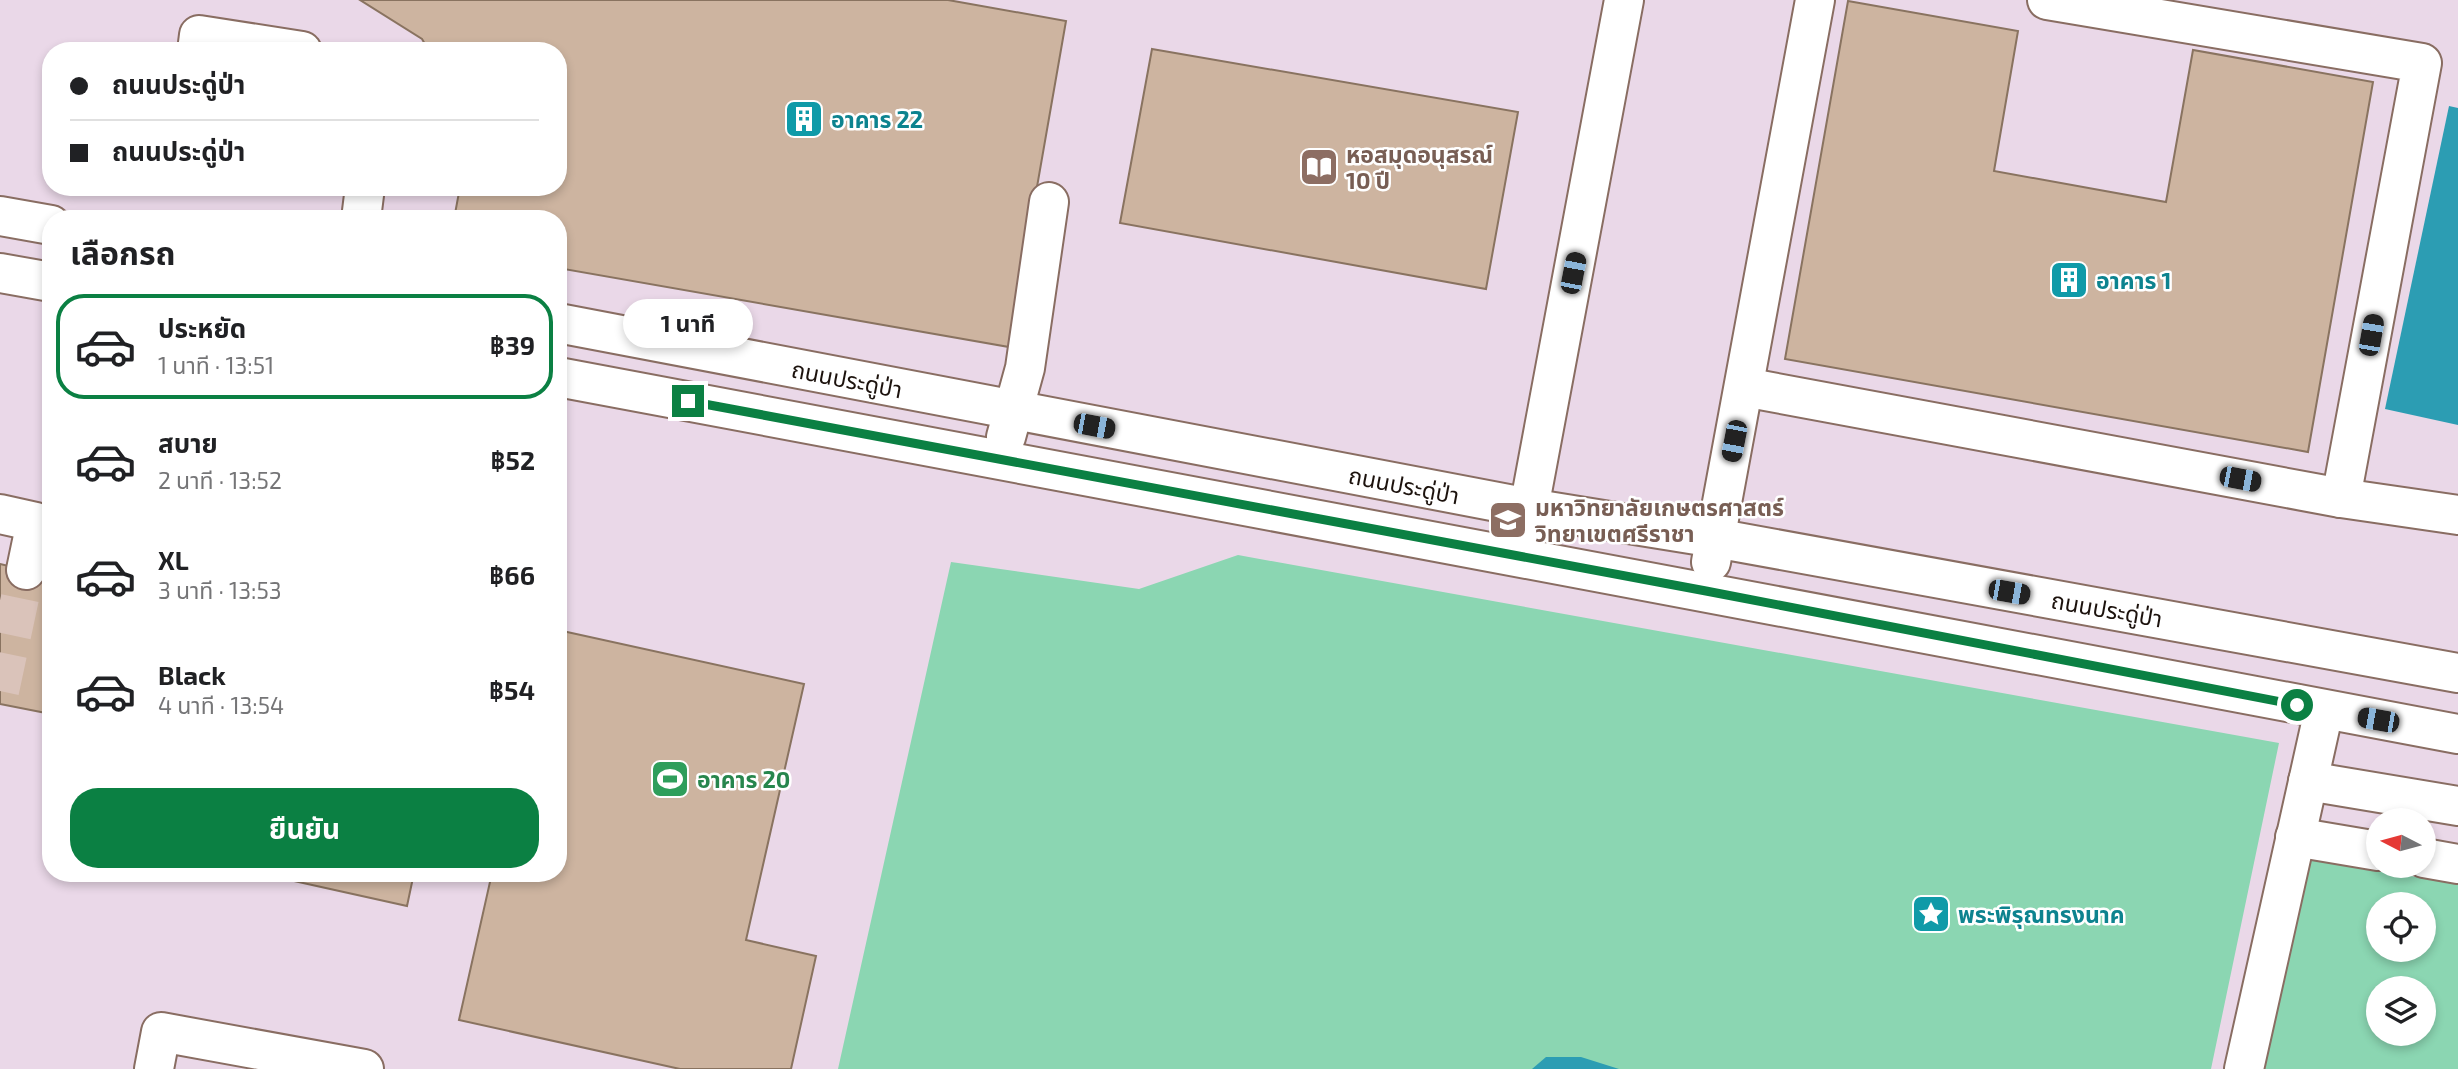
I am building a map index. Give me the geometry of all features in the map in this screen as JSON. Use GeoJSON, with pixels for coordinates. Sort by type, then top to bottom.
{"type":"FeatureCollection","features":[{"type":"Feature","properties":{"kind":"street"},"geometry":{"type":"LineString","coordinates":[[1520,557],[1624,0]]}},
{"type":"Feature","properties":{"kind":"street"},"geometry":{"type":"LineString","coordinates":[[1706,591],[1815,0]]}},
{"type":"Feature","properties":{"kind":"street"},"geometry":{"type":"LineString","coordinates":[[2047,0],[2422,63],[2341,498]]}},
{"type":"Feature","properties":{"kind":"street"},"geometry":{"type":"LineString","coordinates":[[198,42],[199,35],[244,42]]}},
{"type":"Feature","properties":{"kind":"street"},"geometry":{"type":"LineString","coordinates":[[1001,460],[1024,368],[1049,202]]}},
{"type":"Feature","properties":{"kind":"street"},"geometry":{"type":"LineString","coordinates":[[0,216],[42,223]]}},
{"type":"Feature","properties":{"kind":"street"},"geometry":{"type":"LineString","coordinates":[[0,273],[42,280]]}},
{"type":"Feature","properties":{"kind":"street","name":"ถนนประดู่ป่า"},"geometry":{"type":"LineString","coordinates":[[567,325],[1529,508],[1715,538],[2458,673]]}},
{"type":"Feature","properties":{"kind":"street"},"geometry":{"type":"LineString","coordinates":[[567,379],[2458,734]]}},
{"type":"Feature","properties":{"kind":"street"},"geometry":{"type":"LineString","coordinates":[[1744,387],[2341,498],[2458,515]]}},
{"type":"Feature","properties":{"kind":"street"},"geometry":{"type":"LineString","coordinates":[[0,514],[36,522],[26,570]]}},
{"type":"Feature","properties":{"kind":"street"},"geometry":{"type":"LineString","coordinates":[[2244,1069],[2325,710]]}},
{"type":"Feature","properties":{"kind":"street"},"geometry":{"type":"LineString","coordinates":[[2308,782],[2458,806]]}},
{"type":"Feature","properties":{"kind":"street"},"geometry":{"type":"LineString","coordinates":[[2295,837],[2366,848]]}},
{"type":"Feature","properties":{"kind":"street"},"geometry":{"type":"LineString","coordinates":[[2436,860],[2458,864]]}},
{"type":"Feature","properties":{"kind":"street"},"geometry":{"type":"LineString","coordinates":[[154,1069],[161,1032],[364,1069]]}},
{"type":"Feature","properties":{"kind":"shaded area","name":"มหาวิทยาลัยเกษตรศาสตร์ วิทยาเขตศรีราชา"},"geometry":{"type":"Polygon","coordinates":[[[0,0],[2458,0],[2458,1069],[0,1069],[0,0]]]}},
{"type":"Feature","properties":{"kind":"green space"},"geometry":{"type":"Polygon","coordinates":[[[1238,555],[2279,743],[2211,1069],[838,1069],[951,562],[1139,589],[1238,555]]]}},
{"type":"Feature","properties":{"kind":"green space"},"geometry":{"type":"Polygon","coordinates":[[[2304,858],[2366,868],[2366,878],[2422,878],[2458,884],[2458,1069],[2258,1069],[2304,858]]]}},
{"type":"Feature","properties":{"kind":"water"},"geometry":{"type":"Polygon","coordinates":[[[2449,106],[2458,108],[2458,425],[2385,409],[2449,106]]]}},
{"type":"Feature","properties":{"kind":"water"},"geometry":{"type":"Polygon","coordinates":[[[1546,1057],[1581,1057],[1619,1069],[1532,1069],[1546,1057]]]}},
{"type":"Feature","properties":{"kind":"building","name":"อาคาร 22"},"geometry":{"type":"Polygon","coordinates":[[[360,0],[948,0],[1066,21],[1009,347],[567,270],[567,210],[456,210],[458,196],[567,196],[567,42],[424,42],[360,0]]]}},
{"type":"Feature","properties":{"kind":"building","name":"อาคาร 1"},"geometry":{"type":"Polygon","coordinates":[[[1848,1],[2018,31],[1994,171],[2166,202],[2193,50],[2373,82],[2308,452],[1785,359],[1848,1]]]}},
{"type":"Feature","properties":{"kind":"building","name":"หอสมุดอนุสรณ์ 10 ปี"},"geometry":{"type":"Polygon","coordinates":[[[1152,49],[1518,112],[1486,289],[1120,223],[1152,49]]]}},
{"type":"Feature","properties":{"kind":"building"},"geometry":{"type":"Polygon","coordinates":[[[0,564],[42,574],[42,712],[0,704],[0,564]]]}},
{"type":"Feature","properties":{"kind":"building","name":"อาคาร 20"},"geometry":{"type":"Polygon","coordinates":[[[567,632],[804,684],[746,940],[816,956],[791,1069],[680,1069],[459,1020],[490,882],[567,882],[567,632]]]}},
{"type":"Feature","properties":{"kind":"building"},"geometry":{"type":"Polygon","coordinates":[[[299,882],[412,882],[407,906],[299,882]]]}},
{"type":"Feature","properties":{"kind":"tunnel"},"geometry":{"type":"LineString","coordinates":[[0,691],[26,570]]}},
{"type":"Feature","properties":{"kind":"place","name":"อาคาร 22"},"geometry":{"type":"Point","coordinates":[804,119]}},
{"type":"Feature","properties":{"kind":"place","name":"หอสมุดอนุสรณ์ 10 ปี"},"geometry":{"type":"Point","coordinates":[1319,167]}},
{"type":"Feature","properties":{"kind":"place","name":"อาคาร 1"},"geometry":{"type":"Point","coordinates":[2069,280]}},
{"type":"Feature","properties":{"kind":"place","name":"มหาวิทยาลัยเกษตรศาสตร์ วิทยาเขตศรีราชา"},"geometry":{"type":"Point","coordinates":[1508,520]}},
{"type":"Feature","properties":{"kind":"place","name":"อาคาร 20"},"geometry":{"type":"Point","coordinates":[670,779]}},
{"type":"Feature","properties":{"kind":"place","name":"พระพิรุณทรงนาค"},"geometry":{"type":"Point","coordinates":[1931,914]}},
{"type":"Feature","properties":{"kind":"route"},"geometry":{"type":"LineString","coordinates":[[688,401],[1706,591],[2297,705]]}}]}
